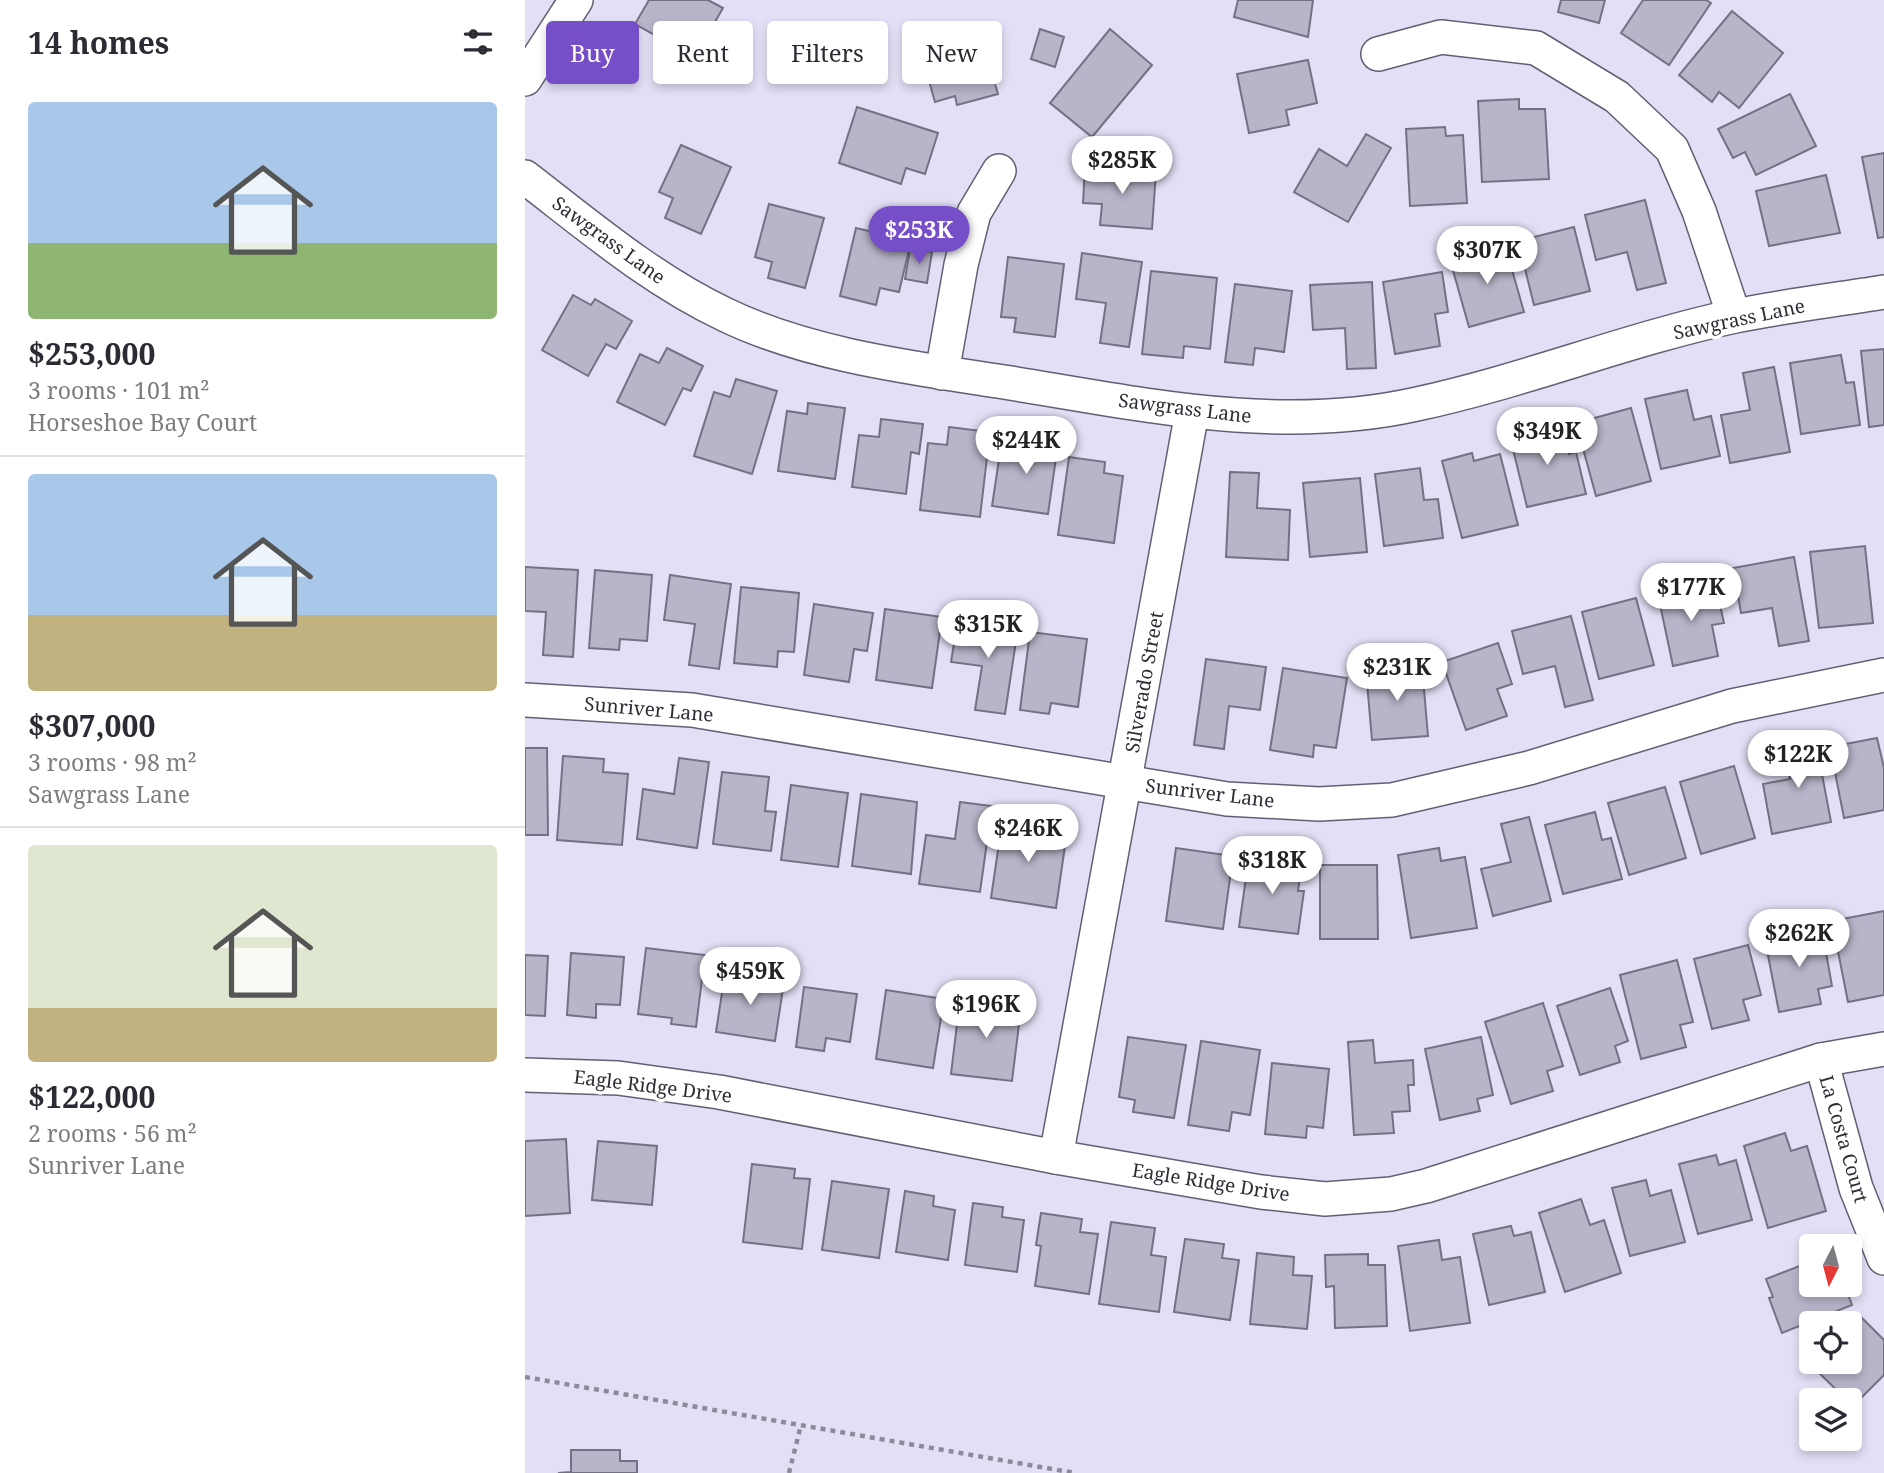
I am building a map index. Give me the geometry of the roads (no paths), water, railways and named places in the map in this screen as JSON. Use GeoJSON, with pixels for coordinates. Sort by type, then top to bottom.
{"type":"FeatureCollection","features":[{"type":"Feature","properties":{"kind":"street"},"geometry":{"type":"LineString","coordinates":[[525,79],[576,0]]}},
{"type":"Feature","properties":{"kind":"street"},"geometry":{"type":"LineString","coordinates":[[1378,54],[1441,37],[1536,48],[1617,97],[1672,149],[1699,211],[1734,316]]}},
{"type":"Feature","properties":{"kind":"street"},"geometry":{"type":"LineString","coordinates":[[943,373],[961,265],[974,213],[999,171]]}},
{"type":"Feature","properties":{"kind":"street","name":"Sawgrass Lane"},"geometry":{"type":"LineString","coordinates":[[525,177],[657,278],[727,316],[790,341],[943,373],[1192,412],[1313,418],[1416,404],[1734,316],[1884,292]]}},
{"type":"Feature","properties":{"kind":"street","name":"Silverado Street"},"geometry":{"type":"LineString","coordinates":[[1056,1157],[1192,412]]}},
{"type":"Feature","properties":{"kind":"street","name":"Sunriver Lane"},"geometry":{"type":"LineString","coordinates":[[525,700],[692,710],[1227,799],[1319,804],[1392,800],[1529,768],[1732,706],[1884,675]]}},
{"type":"Feature","properties":{"kind":"street","name":"Eagle Ridge Drive"},"geometry":{"type":"LineString","coordinates":[[525,1075],[618,1078],[719,1092],[1056,1157],[1261,1192],[1325,1199],[1391,1194],[1426,1186],[1821,1060],[1884,1049]]}},
{"type":"Feature","properties":{"kind":"street","name":"La Costa Court"},"geometry":{"type":"LineString","coordinates":[[1821,1060],[1856,1188],[1884,1258]]}}]}
